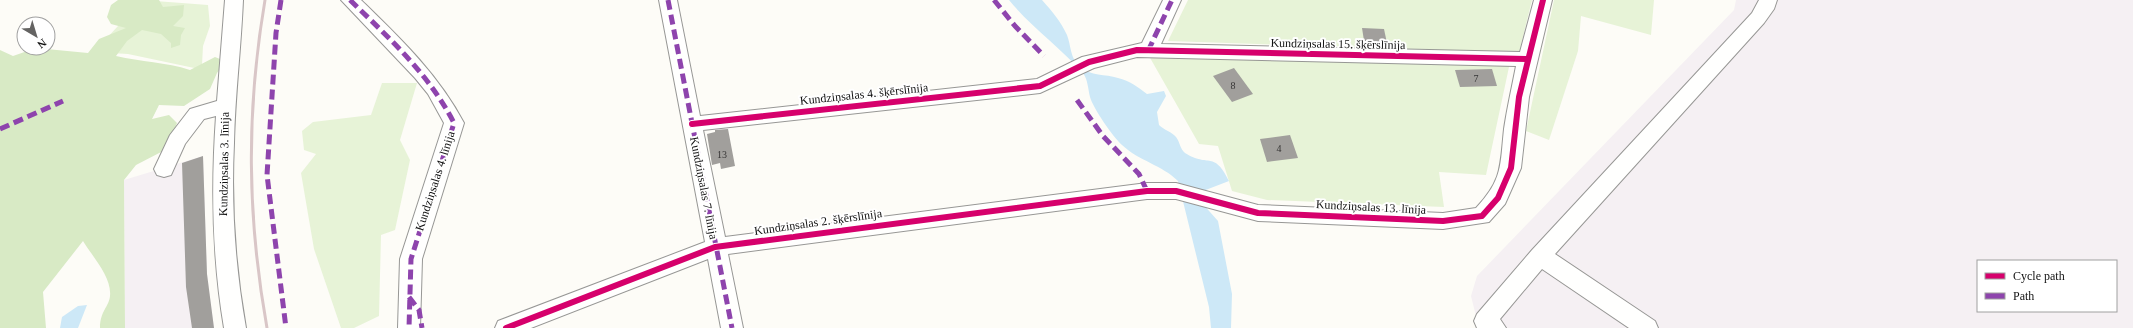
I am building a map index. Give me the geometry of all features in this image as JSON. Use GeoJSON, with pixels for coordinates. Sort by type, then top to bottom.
{"type":"FeatureCollection","features":[{"type":"Feature","properties":{"kind":"street","name":"Kundziņsalas 3. līnija"},"geometry":{"type":"LineString","coordinates":[[234,0],[226,105],[223,228],[226,271],[235,328]]}},
{"type":"Feature","properties":{"kind":"street","name":"Kundziņsalas 4. līnija"},"geometry":{"type":"LineString","coordinates":[[350,0],[415,65],[448,108],[454,123],[411,259],[409,328]]}},
{"type":"Feature","properties":{"kind":"street","name":"Kundziņsalas 7. līnija"},"geometry":{"type":"LineString","coordinates":[[668,0],[732,328]]}},
{"type":"Feature","properties":{"kind":"street"},"geometry":{"type":"LineString","coordinates":[[1148,51],[1172,0]]}},
{"type":"Feature","properties":{"kind":"street"},"geometry":{"type":"LineString","coordinates":[[1527,59],[1543,0]]}},
{"type":"Feature","properties":{"kind":"street"},"geometry":{"type":"LineString","coordinates":[[1495,328],[1485,320],[1540,256],[1758,18],[1765,9],[1768,0]]}},
{"type":"Feature","properties":{"kind":"street","name":"Kundziņsalas 15. šķērslīnija"},"geometry":{"type":"LineString","coordinates":[[1040,86],[1089,62],[1137,50],[1527,59]]}},
{"type":"Feature","properties":{"kind":"street","name":"Kundziņsalas 13. līnija"},"geometry":{"type":"LineString","coordinates":[[1206,197],[1229,206],[1258,212],[1443,221],[1482,216],[1498,198],[1511,168],[1514,129],[1527,59]]}},
{"type":"Feature","properties":{"kind":"street","name":"Kundziņsalas 4. šķērslīnija"},"geometry":{"type":"LineString","coordinates":[[692,124],[1040,86]]}},
{"type":"Feature","properties":{"kind":"street"},"geometry":{"type":"LineString","coordinates":[[164,169],[176,140],[197,114],[226,105]]}},
{"type":"Feature","properties":{"kind":"street","name":"Kundziņsalas 2. šķērslīnija"},"geometry":{"type":"LineString","coordinates":[[506,328],[715,247],[961,214],[1112,197],[1147,191],[1176,191],[1206,197]]}},
{"type":"Feature","properties":{"kind":"street"},"geometry":{"type":"LineString","coordinates":[[1540,256],[1647,328]]}},
{"type":"Feature","properties":{"kind":"street"},"geometry":{"type":"LineString","coordinates":[[409,297],[419,310],[422,328]]}},
{"type":"Feature","properties":{"kind":"shaded area"},"geometry":{"type":"Polygon","coordinates":[[[1736,0],[2133,0],[2133,328],[1479,328],[1471,296],[1477,276],[1734,10],[1736,0]]]}},
{"type":"Feature","properties":{"kind":"shaded area"},"geometry":{"type":"Polygon","coordinates":[[[203,156],[207,274],[214,328],[125,328],[124,180],[203,156]]]}},
{"type":"Feature","properties":{"kind":"green space"},"geometry":{"type":"Polygon","coordinates":[[[118,0],[159,0],[163,7],[184,5],[183,16],[173,26],[185,28],[181,35],[180,45],[171,48],[171,43],[161,34],[142,30],[127,41],[116,56],[172,65],[190,70],[215,57],[225,61],[217,73],[210,89],[184,106],[159,105],[152,119],[169,115],[177,123],[165,150],[136,165],[124,180],[125,328],[100,328],[101,317],[109,300],[110,289],[105,274],[83,241],[43,292],[46,328],[0,328],[0,50],[13,56],[56,56],[56,50],[88,53],[99,39],[126,28],[111,24],[107,17],[111,5],[118,0]]]}},
{"type":"Feature","properties":{"kind":"green space"},"geometry":{"type":"Polygon","coordinates":[[[142,0],[208,5],[210,26],[203,46],[202,65],[199,69],[128,54],[94,52],[142,0]]]}},
{"type":"Feature","properties":{"kind":"green space"},"geometry":{"type":"Polygon","coordinates":[[[1188,0],[1532,0],[1519,53],[1168,41],[1188,0]]]}},
{"type":"Feature","properties":{"kind":"green space"},"geometry":{"type":"Polygon","coordinates":[[[1554,0],[1654,0],[1651,35],[1581,16],[1578,51],[1549,140],[1526,131],[1554,0]]]}},
{"type":"Feature","properties":{"kind":"green space"},"geometry":{"type":"Polygon","coordinates":[[[1149,56],[1508,62],[1509,67],[1486,175],[1439,172],[1444,207],[1267,200],[1232,191],[1218,146],[1199,144],[1149,56]]]}},
{"type":"Feature","properties":{"kind":"green space"},"geometry":{"type":"Polygon","coordinates":[[[382,83],[417,83],[400,140],[410,160],[395,230],[381,235],[379,316],[354,328],[341,328],[314,249],[301,173],[316,154],[304,150],[302,131],[313,122],[371,115],[382,83]]]}},
{"type":"Feature","properties":{"kind":"water"},"geometry":{"type":"Polygon","coordinates":[[[1009,0],[1042,0],[1053,12],[1062,26],[1067,35],[1074,60],[1084,70],[1126,81],[1147,94],[1164,91],[1166,96],[1157,112],[1159,125],[1176,137],[1185,153],[1193,157],[1215,162],[1224,172],[1229,181],[1203,191],[1202,203],[1218,221],[1232,294],[1231,328],[1211,328],[1209,307],[1178,181],[1165,171],[1136,155],[1118,141],[1095,108],[1083,73],[1009,0]]]}},
{"type":"Feature","properties":{"kind":"water"},"geometry":{"type":"Polygon","coordinates":[[[87,305],[78,328],[60,328],[62,317],[78,306],[87,305]]]}},
{"type":"Feature","properties":{"kind":"building"},"geometry":{"type":"Polygon","coordinates":[[[1362,28],[1384,29],[1388,48],[1365,47],[1362,28]]]}},
{"type":"Feature","properties":{"kind":"building"},"geometry":{"type":"Polygon","coordinates":[[[1234,68],[1253,94],[1232,102],[1213,76],[1234,68]]]}},
{"type":"Feature","properties":{"kind":"building"},"geometry":{"type":"Polygon","coordinates":[[[1492,69],[1497,86],[1460,87],[1455,70],[1492,69]]]}},
{"type":"Feature","properties":{"kind":"building"},"geometry":{"type":"Polygon","coordinates":[[[728,129],[735,166],[721,169],[720,163],[712,165],[707,134],[715,132],[715,130],[728,129]]]}},
{"type":"Feature","properties":{"kind":"building"},"geometry":{"type":"Polygon","coordinates":[[[1290,135],[1298,158],[1267,162],[1260,139],[1290,135]]]}},
{"type":"Feature","properties":{"kind":"building"},"geometry":{"type":"Polygon","coordinates":[[[203,156],[207,274],[214,328],[192,328],[186,287],[182,163],[203,156]]]}},
{"type":"Feature","properties":{"kind":"railway"},"geometry":{"type":"LineString","coordinates":[[265,0],[254,83],[251,164],[256,245],[260,286],[267,328]]}},
{"type":"Feature","properties":{"kind":"marked path"},"geometry":{"type":"LineString","coordinates":[[281,0],[276,33],[267,175],[286,328]]}},
{"type":"Feature","properties":{"kind":"marked path"},"geometry":{"type":"LineString","coordinates":[[350,0],[408,57],[422,73],[445,106],[454,123],[411,259],[409,328]]}},
{"type":"Feature","properties":{"kind":"marked path"},"geometry":{"type":"LineString","coordinates":[[668,0],[732,328]]}},
{"type":"Feature","properties":{"kind":"marked path"},"geometry":{"type":"LineString","coordinates":[[994,0],[1015,26],[1044,56]]}},
{"type":"Feature","properties":{"kind":"marked path"},"geometry":{"type":"LineString","coordinates":[[1148,51],[1172,0]]}},
{"type":"Feature","properties":{"kind":"marked path"},"geometry":{"type":"LineString","coordinates":[[1077,100],[1103,136],[1139,174],[1147,191]]}},
{"type":"Feature","properties":{"kind":"marked path"},"geometry":{"type":"LineString","coordinates":[[0,129],[63,101]]}},
{"type":"Feature","properties":{"kind":"marked path"},"geometry":{"type":"LineString","coordinates":[[409,297],[419,310],[422,328]]}},
{"type":"Feature","properties":{"kind":"cycle path"},"geometry":{"type":"LineString","coordinates":[[506,328],[715,247],[961,214],[1112,197],[1147,191],[1176,191],[1258,213],[1443,221],[1482,216],[1498,198],[1511,168],[1514,129],[1519,97],[1527,59],[1543,0]]}},
{"type":"Feature","properties":{"kind":"cycle path"},"geometry":{"type":"LineString","coordinates":[[692,124],[1040,86],[1089,62],[1137,50],[1527,59]]}}]}
